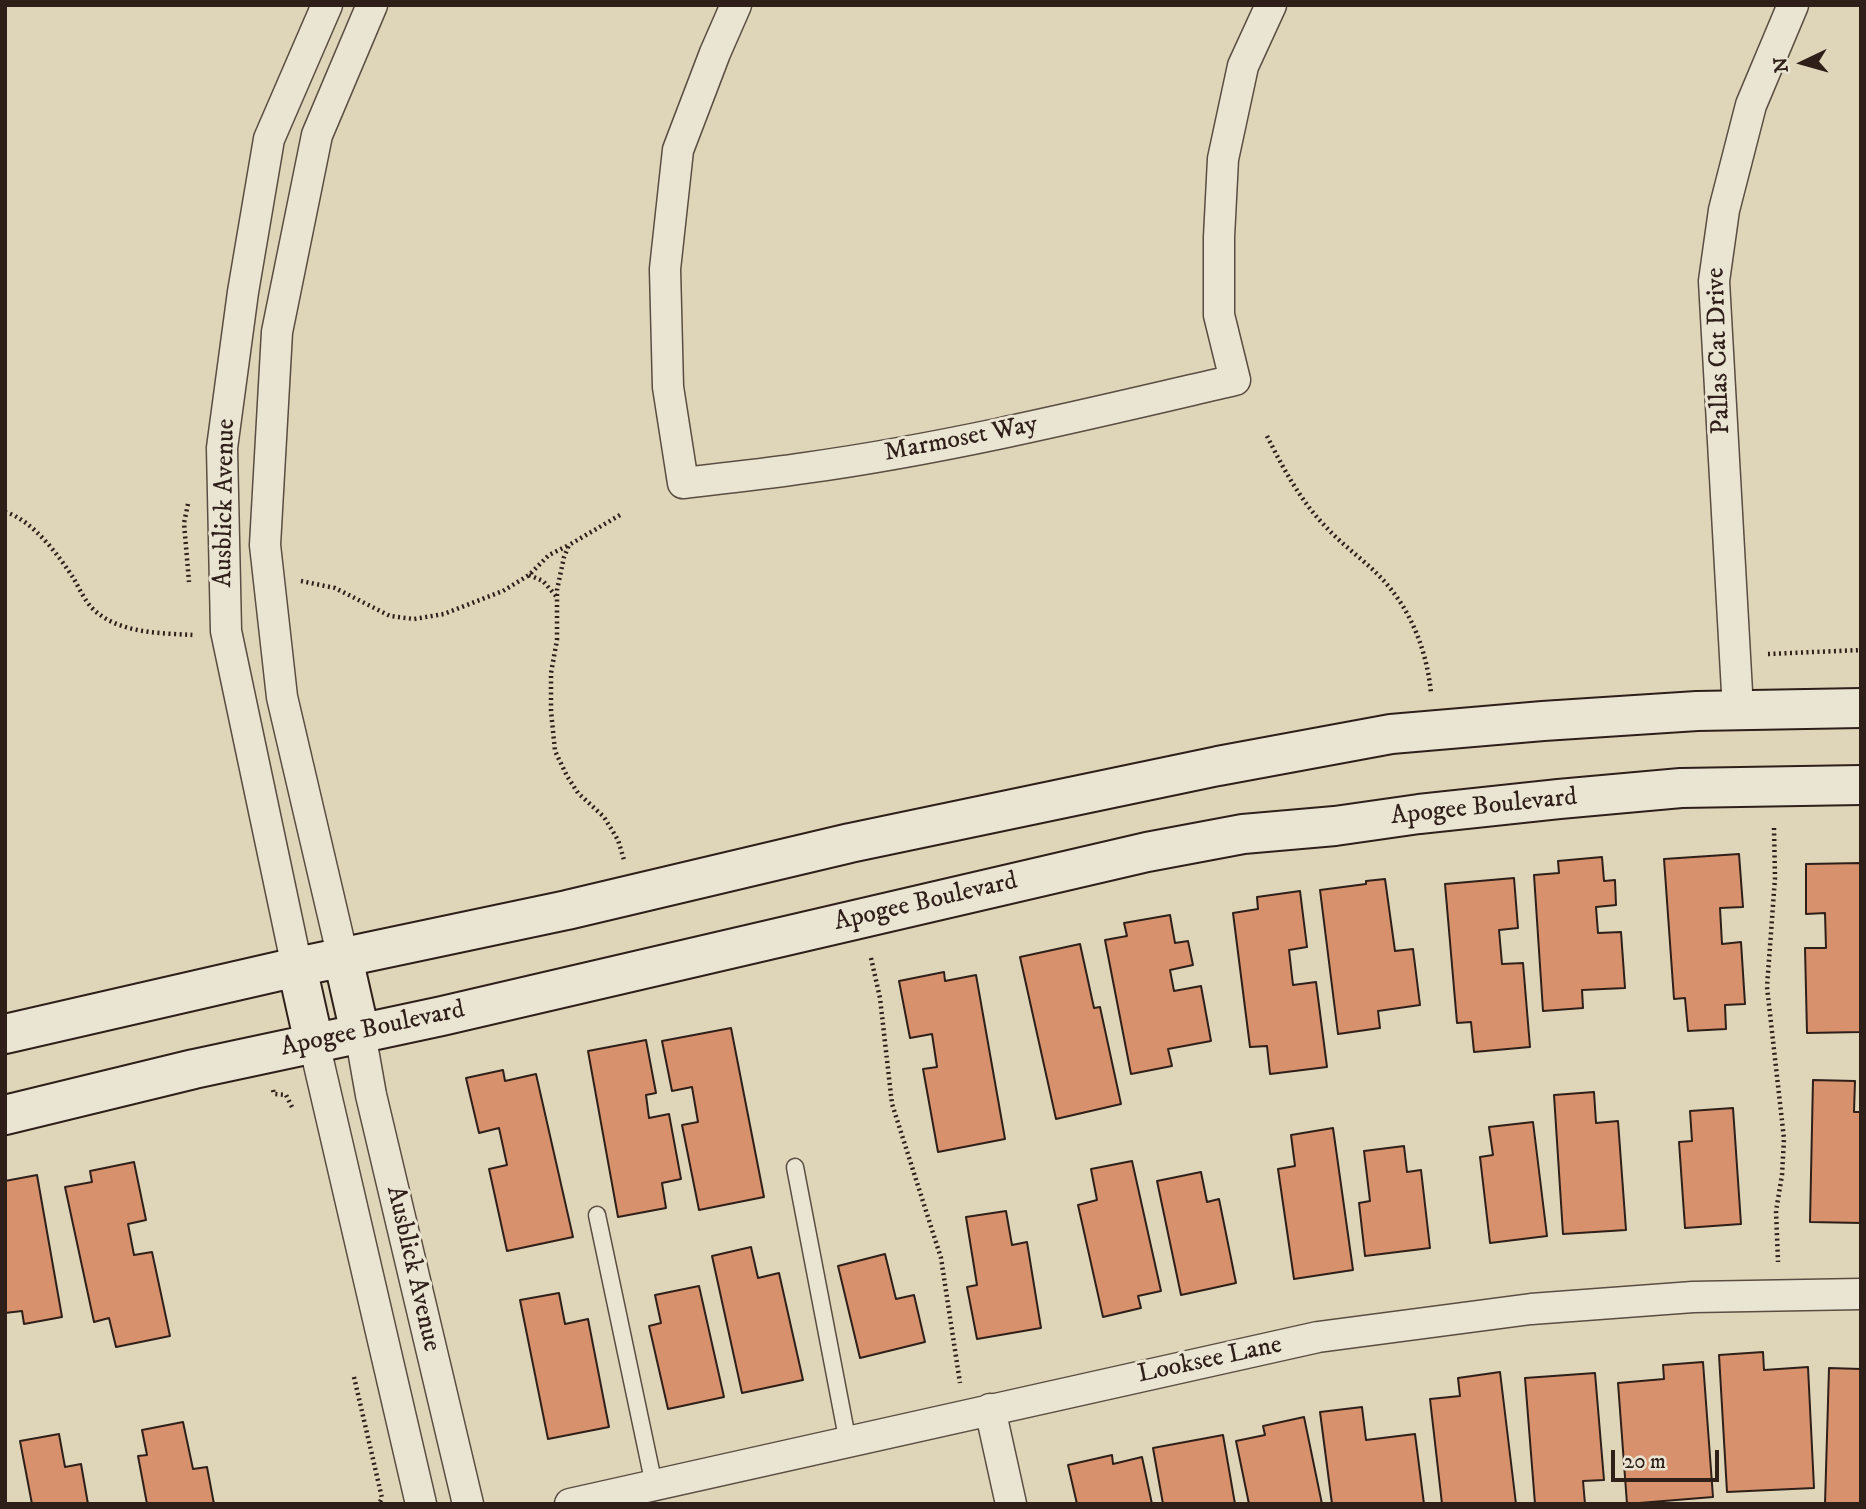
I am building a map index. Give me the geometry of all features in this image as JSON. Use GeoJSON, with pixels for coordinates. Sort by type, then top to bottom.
{"type":"FeatureCollection","features":[{"type":"Feature","properties":{"kind":"street","name":"Ausblick Avenue"},"geometry":{"type":"LineString","coordinates":[[297,967],[226,631],[222,448],[243,292],[269,139],[327,5]]}},
{"type":"Feature","properties":{"kind":"street","name":"Ausblick Avenue"},"geometry":{"type":"LineString","coordinates":[[343,958],[282,697],[265,545],[276,332],[317,135],[372,5]]}},
{"type":"Feature","properties":{"kind":"street","name":"Marmoset Way"},"geometry":{"type":"LineString","coordinates":[[736,5],[678,150],[664,269],[668,387],[683,483],[807,468],[944,444],[1083,416],[1235,380],[1219,315],[1223,159],[1243,66],[1271,5]]}},
{"type":"Feature","properties":{"kind":"street","name":"Pallas Cat Drive"},"geometry":{"type":"LineString","coordinates":[[1738,710],[1714,281],[1724,210],[1751,105],[1793,5]]}},
{"type":"Feature","properties":{"kind":"street"},"geometry":{"type":"LineString","coordinates":[[5,1034],[297,967],[568,910],[850,843],[1218,766],[1378,737],[1543,721],[1738,710],[1861,708]]}},
{"type":"Feature","properties":{"kind":"street","name":"Apogee Boulevard"},"geometry":{"type":"LineString","coordinates":[[5,1115],[1147,852],[1243,834],[1335,827],[1431,813],[1681,788],[1861,785]]}},
{"type":"Feature","properties":{"kind":"street"},"geometry":{"type":"LineString","coordinates":[[343,958],[360,1034]]}},
{"type":"Feature","properties":{"kind":"street"},"geometry":{"type":"LineString","coordinates":[[297,967],[314,1043]]}},
{"type":"Feature","properties":{"kind":"street","name":"Ausblick Avenue"},"geometry":{"type":"LineString","coordinates":[[360,1034],[371,1095],[468,1504]]}},
{"type":"Feature","properties":{"kind":"street","name":"Ausblick Avenue"},"geometry":{"type":"LineString","coordinates":[[314,1043],[421,1504]]}},
{"type":"Feature","properties":{"kind":"street","name":"Looksee Lane"},"geometry":{"type":"LineString","coordinates":[[570,1504],[1318,1337],[1531,1309],[1693,1297],[1861,1294]]}},
{"type":"Feature","properties":{"kind":"street"},"geometry":{"type":"LineString","coordinates":[[990,1409],[1011,1504]]}},
{"type":"Feature","properties":{"kind":"lane"},"geometry":{"type":"LineString","coordinates":[[795,1167],[848,1443]]}},
{"type":"Feature","properties":{"kind":"lane"},"geometry":{"type":"LineString","coordinates":[[597,1215],[654,1485]]}},
{"type":"Feature","properties":{"kind":"path"},"geometry":{"type":"LineString","coordinates":[[1267,436],[1297,492],[1324,526],[1384,580],[1404,607],[1429,665],[1432,701]]}},
{"type":"Feature","properties":{"kind":"path"},"geometry":{"type":"LineString","coordinates":[[5,512],[38,533],[62,560],[92,607],[110,620],[139,631],[194,635]]}},
{"type":"Feature","properties":{"kind":"path"},"geometry":{"type":"LineString","coordinates":[[297,580],[335,588],[390,616],[414,619],[444,614],[503,591],[528,575],[549,555],[620,515]]}},
{"type":"Feature","properties":{"kind":"path"},"geometry":{"type":"LineString","coordinates":[[569,545],[564,557],[557,597],[557,640],[551,685],[555,751],[578,793],[604,817],[618,840],[624,860]]}},
{"type":"Feature","properties":{"kind":"path"},"geometry":{"type":"LineString","coordinates":[[528,575],[543,581],[557,597]]}},
{"type":"Feature","properties":{"kind":"path"},"geometry":{"type":"LineString","coordinates":[[1765,654],[1861,650]]}},
{"type":"Feature","properties":{"kind":"path"},"geometry":{"type":"LineString","coordinates":[[1774,828],[1775,878],[1767,987],[1769,1027],[1784,1139],[1776,1211],[1778,1263]]}},
{"type":"Feature","properties":{"kind":"path"},"geometry":{"type":"LineString","coordinates":[[871,958],[880,998],[892,1104],[935,1235],[960,1384]]}},
{"type":"Feature","properties":{"kind":"path"},"geometry":{"type":"LineString","coordinates":[[272,1084],[274,1094],[286,1095],[294,1111]]}},
{"type":"Feature","properties":{"kind":"path"},"geometry":{"type":"LineString","coordinates":[[353,1373],[382,1498],[379,1504]]}},
{"type":"Feature","properties":{"kind":"building"},"geometry":{"type":"Polygon","coordinates":[[[1739,854],[1743,907],[1720,908],[1722,944],[1741,942],[1745,1004],[1725,1005],[1726,1029],[1688,1031],[1685,998],[1674,999],[1664,859],[1739,854]]]}},
{"type":"Feature","properties":{"kind":"building"},"geometry":{"type":"Polygon","coordinates":[[[1602,857],[1604,881],[1615,880],[1616,905],[1596,907],[1598,933],[1621,932],[1625,988],[1582,990],[1583,1008],[1543,1011],[1534,875],[1559,873],[1558,861],[1602,857]]]}},
{"type":"Feature","properties":{"kind":"building"},"geometry":{"type":"Polygon","coordinates":[[[1861,863],[1861,1032],[1807,1033],[1805,948],[1826,948],[1825,913],[1806,914],[1806,864],[1861,863]]]}},
{"type":"Feature","properties":{"kind":"building"},"geometry":{"type":"Polygon","coordinates":[[[1514,878],[1518,928],[1499,930],[1502,964],[1523,963],[1530,1047],[1474,1052],[1471,1022],[1457,1023],[1445,884],[1514,878]]]}},
{"type":"Feature","properties":{"kind":"building"},"geometry":{"type":"Polygon","coordinates":[[[1385,879],[1395,951],[1413,949],[1420,1005],[1378,1011],[1380,1028],[1338,1034],[1320,890],[1385,879]]]}},
{"type":"Feature","properties":{"kind":"building"},"geometry":{"type":"Polygon","coordinates":[[[1300,891],[1307,947],[1289,950],[1293,985],[1316,982],[1327,1067],[1270,1074],[1267,1046],[1250,1047],[1233,913],[1258,909],[1257,897],[1300,891]]]}},
{"type":"Feature","properties":{"kind":"building"},"geometry":{"type":"Polygon","coordinates":[[[1170,915],[1175,943],[1188,941],[1193,965],[1170,970],[1174,991],[1201,986],[1211,1041],[1168,1049],[1172,1066],[1131,1074],[1105,940],[1127,936],[1124,923],[1170,915]]]}},
{"type":"Feature","properties":{"kind":"building"},"geometry":{"type":"Polygon","coordinates":[[[1080,944],[1094,1008],[1100,1007],[1121,1104],[1056,1119],[1020,957],[1080,944]]]}},
{"type":"Feature","properties":{"kind":"building"},"geometry":{"type":"Polygon","coordinates":[[[944,972],[945,981],[976,975],[1005,1139],[938,1152],[923,1069],[937,1067],[932,1034],[910,1038],[899,981],[944,972]]]}},
{"type":"Feature","properties":{"kind":"building"},"geometry":{"type":"Polygon","coordinates":[[[731,1028],[764,1197],[699,1210],[682,1125],[698,1122],[692,1087],[672,1091],[662,1041],[731,1028]]]}},
{"type":"Feature","properties":{"kind":"building"},"geometry":{"type":"Polygon","coordinates":[[[646,1040],[656,1093],[646,1095],[649,1118],[669,1114],[681,1179],[662,1183],[666,1208],[618,1217],[588,1051],[646,1040]]]}},
{"type":"Feature","properties":{"kind":"building"},"geometry":{"type":"Polygon","coordinates":[[[503,1070],[505,1081],[536,1074],[573,1237],[507,1251],[489,1169],[507,1165],[499,1128],[479,1133],[466,1078],[503,1070]]]}},
{"type":"Feature","properties":{"kind":"building"},"geometry":{"type":"Polygon","coordinates":[[[1813,1080],[1855,1081],[1854,1112],[1861,1112],[1861,1223],[1810,1222],[1813,1080]]]}},
{"type":"Feature","properties":{"kind":"building"},"geometry":{"type":"Polygon","coordinates":[[[1594,1092],[1596,1123],[1618,1121],[1626,1230],[1563,1234],[1554,1095],[1594,1092]]]}},
{"type":"Feature","properties":{"kind":"building"},"geometry":{"type":"Polygon","coordinates":[[[1733,1108],[1741,1224],[1685,1228],[1679,1142],[1692,1141],[1690,1111],[1733,1108]]]}},
{"type":"Feature","properties":{"kind":"building"},"geometry":{"type":"Polygon","coordinates":[[[1533,1122],[1547,1236],[1490,1243],[1480,1157],[1493,1155],[1489,1127],[1533,1122]]]}},
{"type":"Feature","properties":{"kind":"building"},"geometry":{"type":"Polygon","coordinates":[[[1333,1128],[1353,1270],[1294,1279],[1278,1169],[1295,1166],[1291,1135],[1333,1128]]]}},
{"type":"Feature","properties":{"kind":"building"},"geometry":{"type":"Polygon","coordinates":[[[1404,1146],[1407,1172],[1421,1170],[1430,1248],[1365,1256],[1359,1203],[1370,1201],[1364,1151],[1404,1146]]]}},
{"type":"Feature","properties":{"kind":"building"},"geometry":{"type":"Polygon","coordinates":[[[1132,1161],[1161,1291],[1138,1296],[1141,1308],[1103,1317],[1078,1205],[1097,1200],[1091,1169],[1132,1161]]]}},
{"type":"Feature","properties":{"kind":"building"},"geometry":{"type":"Polygon","coordinates":[[[134,1162],[146,1220],[128,1224],[134,1255],[152,1252],[170,1336],[116,1347],[109,1318],[94,1322],[65,1187],[92,1182],[90,1171],[134,1162]]]}},
{"type":"Feature","properties":{"kind":"building"},"geometry":{"type":"Polygon","coordinates":[[[1201,1172],[1207,1202],[1219,1199],[1236,1283],[1181,1295],[1157,1181],[1201,1172]]]}},
{"type":"Feature","properties":{"kind":"building"},"geometry":{"type":"Polygon","coordinates":[[[37,1175],[62,1317],[24,1324],[22,1311],[5,1313],[5,1181],[37,1175]]]}},
{"type":"Feature","properties":{"kind":"building"},"geometry":{"type":"Polygon","coordinates":[[[1006,1211],[1012,1245],[1027,1242],[1041,1328],[977,1339],[967,1287],[977,1285],[966,1217],[1006,1211]]]}},
{"type":"Feature","properties":{"kind":"building"},"geometry":{"type":"Polygon","coordinates":[[[751,1247],[758,1278],[779,1273],[803,1380],[742,1393],[712,1256],[751,1247]]]}},
{"type":"Feature","properties":{"kind":"building"},"geometry":{"type":"Polygon","coordinates":[[[885,1254],[896,1299],[914,1295],[925,1342],[860,1358],[838,1266],[885,1254]]]}},
{"type":"Feature","properties":{"kind":"building"},"geometry":{"type":"Polygon","coordinates":[[[699,1286],[724,1397],[668,1409],[649,1326],[661,1323],[655,1295],[699,1286]]]}},
{"type":"Feature","properties":{"kind":"building"},"geometry":{"type":"Polygon","coordinates":[[[559,1293],[565,1324],[588,1319],[609,1427],[548,1439],[520,1300],[559,1293]]]}},
{"type":"Feature","properties":{"kind":"building"},"geometry":{"type":"Polygon","coordinates":[[[1763,1352],[1764,1370],[1808,1367],[1814,1488],[1727,1492],[1719,1355],[1763,1352]]]}},
{"type":"Feature","properties":{"kind":"building"},"geometry":{"type":"Polygon","coordinates":[[[1703,1362],[1713,1497],[1627,1504],[1618,1383],[1664,1379],[1663,1365],[1703,1362]]]}},
{"type":"Feature","properties":{"kind":"building"},"geometry":{"type":"Polygon","coordinates":[[[1829,1368],[1861,1369],[1861,1504],[1825,1504],[1829,1368]]]}},
{"type":"Feature","properties":{"kind":"building"},"geometry":{"type":"Polygon","coordinates":[[[1500,1372],[1516,1504],[1442,1504],[1430,1399],[1460,1396],[1458,1378],[1500,1372]]]}},
{"type":"Feature","properties":{"kind":"building"},"geometry":{"type":"Polygon","coordinates":[[[1595,1373],[1604,1480],[1583,1481],[1585,1504],[1535,1504],[1525,1378],[1595,1373]]]}},
{"type":"Feature","properties":{"kind":"building"},"geometry":{"type":"Polygon","coordinates":[[[1362,1407],[1366,1440],[1415,1434],[1424,1504],[1332,1504],[1320,1412],[1362,1407]]]}},
{"type":"Feature","properties":{"kind":"building"},"geometry":{"type":"Polygon","coordinates":[[[1304,1417],[1322,1504],[1249,1504],[1236,1441],[1265,1435],[1263,1426],[1304,1417]]]}},
{"type":"Feature","properties":{"kind":"building"},"geometry":{"type":"Polygon","coordinates":[[[183,1422],[193,1469],[207,1467],[214,1504],[147,1504],[138,1456],[147,1455],[142,1430],[183,1422]]]}},
{"type":"Feature","properties":{"kind":"building"},"geometry":{"type":"Polygon","coordinates":[[[59,1434],[65,1467],[81,1464],[88,1504],[32,1504],[20,1441],[59,1434]]]}},
{"type":"Feature","properties":{"kind":"building"},"geometry":{"type":"Polygon","coordinates":[[[1223,1435],[1235,1504],[1163,1504],[1153,1448],[1223,1435]]]}},
{"type":"Feature","properties":{"kind":"building"},"geometry":{"type":"Polygon","coordinates":[[[1112,1455],[1113,1464],[1142,1457],[1152,1504],[1077,1504],[1068,1465],[1112,1455]]]}}]}
